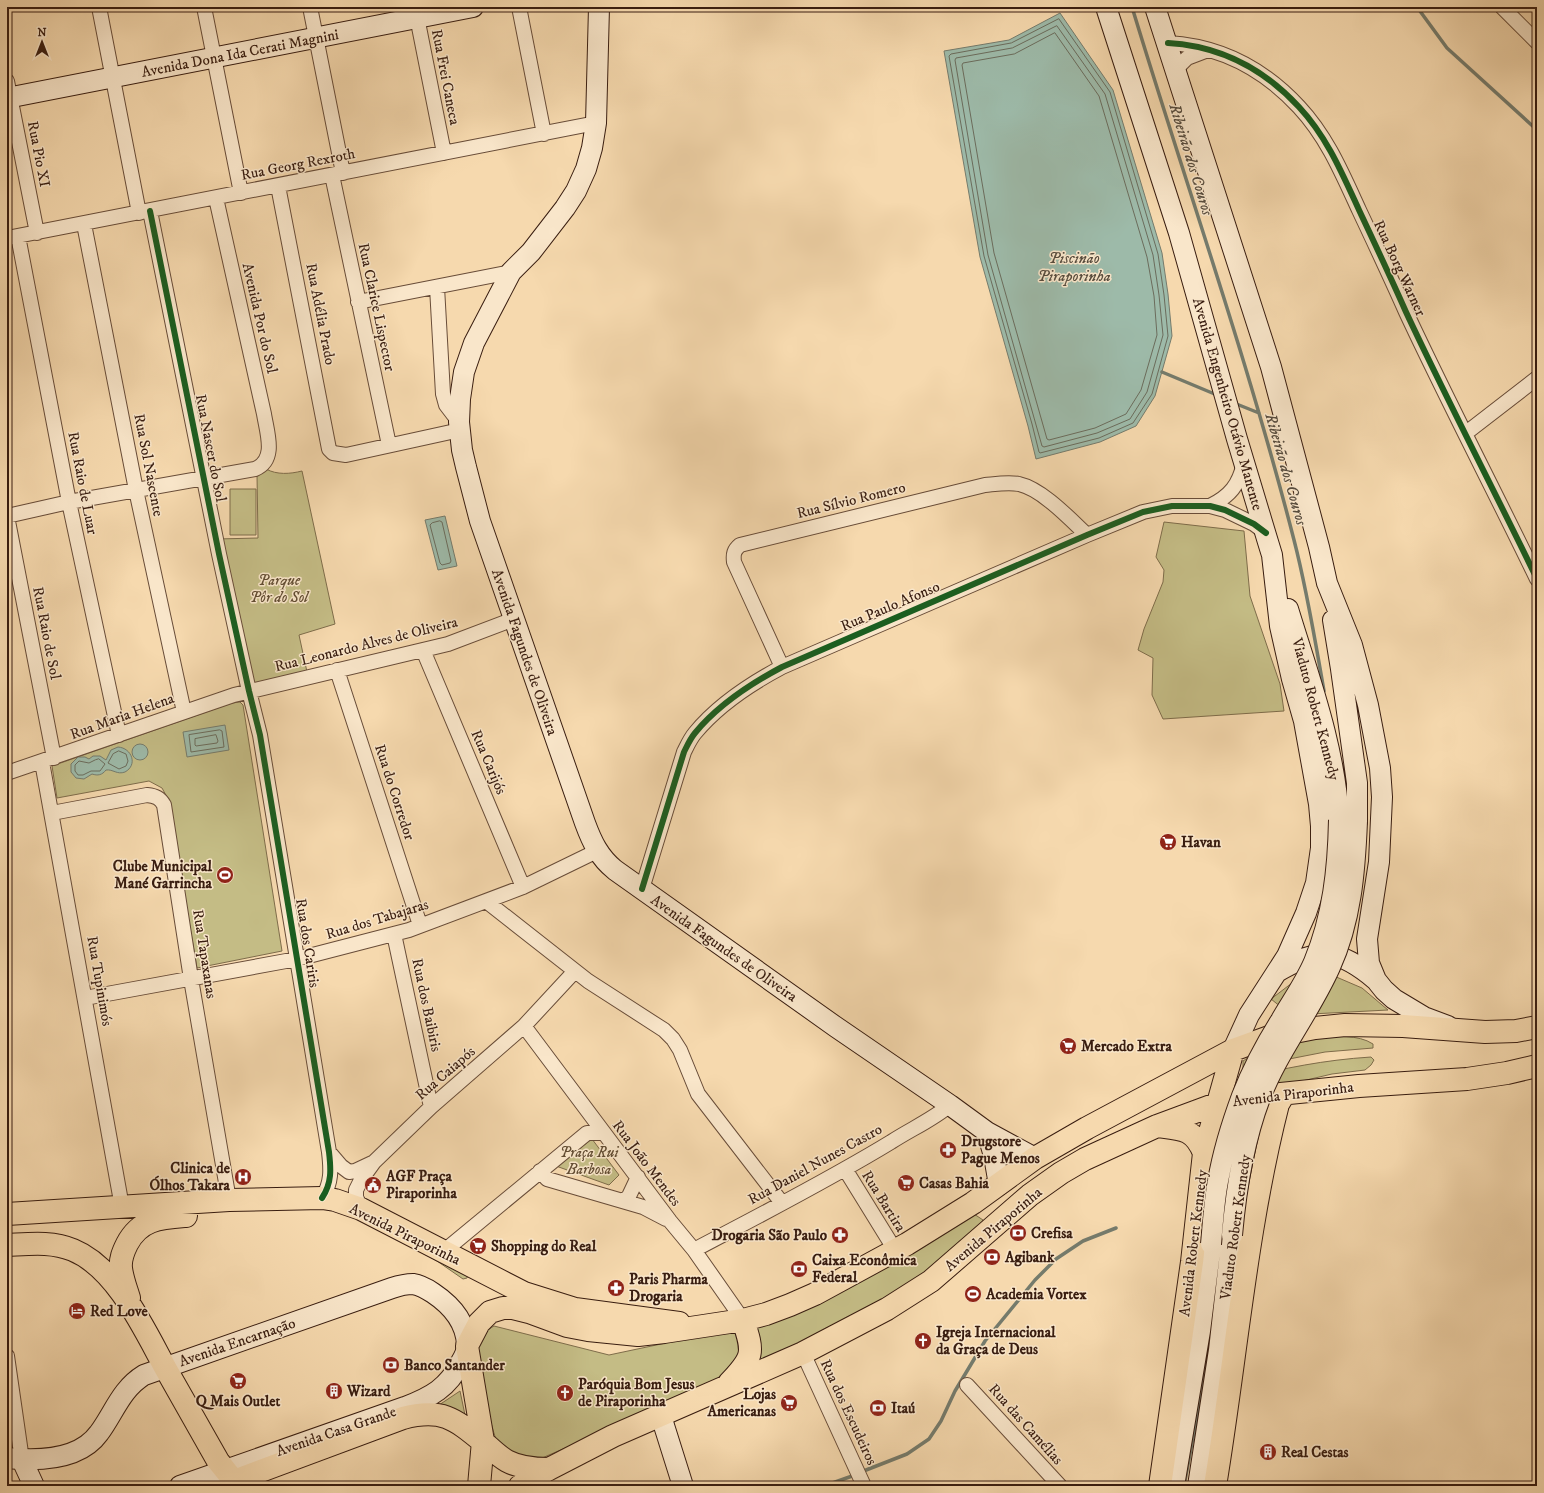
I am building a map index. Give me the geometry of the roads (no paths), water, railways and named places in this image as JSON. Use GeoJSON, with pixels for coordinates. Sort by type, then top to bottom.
{"type":"FeatureCollection","features":[{"type":"Feature","properties":{"kind":"main road","name":"Avenida Dona Ida Cerati Magnini"},"geometry":{"type":"LineString","coordinates":[[8,92],[113,77],[214,58],[316,38],[416,12],[473,7]]}},
{"type":"Feature","properties":{"kind":"main road","name":"Avenida Fagundes de Oliveira"},"geometry":{"type":"LineString","coordinates":[[599,7],[596,123],[592,148],[586,170],[576,191],[565,208],[531,252],[511,272],[474,343],[464,372],[460,399],[460,426],[466,467],[478,515],[585,823],[597,851],[606,863],[836,1027],[987,1132],[1035,1158]]}},
{"type":"Feature","properties":{"kind":"main road","name":"Avenida Engenheiro Otávio Manente"},"geometry":{"type":"LineString","coordinates":[[1106,7],[1179,233],[1237,440],[1266,532],[1272,555],[1280,626],[1292,679],[1304,721],[1319,811],[1321,840],[1319,866],[1316,883],[1306,913],[1289,952],[1253,1008]]}},
{"type":"Feature","properties":{"kind":"main road"},"geometry":{"type":"LineString","coordinates":[[1155,7],[1168,43],[1273,374],[1319,547],[1327,583],[1357,660],[1368,705],[1380,768],[1382,797],[1379,862],[1367,939],[1367,954],[1376,980]]}},
{"type":"Feature","properties":{"kind":"main road","name":"Viaduto Robert Kennedy"},"geometry":{"type":"LineString","coordinates":[[1174,1486],[1200,1331],[1218,1182],[1224,1151],[1242,1096],[1249,1080],[1277,1026],[1304,982],[1313,963],[1333,896],[1338,856],[1339,820],[1335,780],[1322,722],[1272,555]]}},
{"type":"Feature","properties":{"kind":"main road","name":"Viaduto Robert Kennedy"},"geometry":{"type":"LineString","coordinates":[[1198,1486],[1219,1350],[1239,1176],[1254,1116],[1259,1099],[1273,1068],[1330,966],[1338,944],[1350,899],[1355,859],[1357,783],[1327,583]]}},
{"type":"Feature","properties":{"kind":"main road"},"geometry":{"type":"LineString","coordinates":[[1306,913],[1312,927],[1318,933],[1330,937],[1343,938],[1351,936],[1369,923]]}},
{"type":"Feature","properties":{"kind":"main road"},"geometry":{"type":"LineString","coordinates":[[1276,972],[1297,960],[1317,955],[1341,957],[1359,965],[1376,980],[1384,990],[1402,1004],[1424,1017],[1462,1031]]}},
{"type":"Feature","properties":{"kind":"main road","name":"Avenida Robert Kennedy"},"geometry":{"type":"LineString","coordinates":[[1160,1486],[1192,1262],[1203,1163],[1233,1050],[1244,1023],[1253,1008]]}},
{"type":"Feature","properties":{"kind":"main road","name":"Avenida Piraporinha"},"geometry":{"type":"LineString","coordinates":[[467,1346],[474,1332],[485,1317],[490,1312],[503,1308],[513,1308],[529,1312],[574,1327],[612,1334],[638,1335],[743,1320],[766,1314],[790,1305],[815,1294],[933,1228],[999,1185],[1035,1158],[1094,1124],[1233,1050],[1269,1037],[1315,1028],[1345,1025],[1402,1026],[1462,1031],[1504,1032],[1537,1027]]}},
{"type":"Feature","properties":{"kind":"main road","name":"Avenida Piraporinha"},"geometry":{"type":"LineString","coordinates":[[520,1486],[549,1469],[613,1436],[662,1416],[803,1353],[887,1309],[931,1281],[1030,1195],[1061,1173],[1085,1159],[1157,1126],[1219,1103],[1250,1097],[1359,1086],[1467,1079],[1507,1073],[1537,1066]]}},
{"type":"Feature","properties":{"kind":"main road"},"geometry":{"type":"LineString","coordinates":[[1215,1486],[1260,1183],[1278,1104],[1284,1094]]}},
{"type":"Feature","properties":{"kind":"main road"},"geometry":{"type":"LineString","coordinates":[[1157,1126],[1177,1128],[1191,1133],[1197,1140],[1203,1163],[1231,1165],[1248,1171],[1255,1176],[1260,1183]]}},
{"type":"Feature","properties":{"kind":"main road"},"geometry":{"type":"LineString","coordinates":[[987,1132],[994,1156],[999,1185]]}},
{"type":"Feature","properties":{"kind":"main road","name":"Avenida Piraporinha"},"geometry":{"type":"LineString","coordinates":[[7,1214],[229,1200],[322,1198],[335,1200],[361,1209],[524,1293],[575,1309],[698,1326]]}},
{"type":"Feature","properties":{"kind":"main road"},"geometry":{"type":"LineString","coordinates":[[132,1307],[122,1274],[121,1262],[123,1252],[135,1231],[158,1219],[201,1214],[215,1209],[229,1200]]}},
{"type":"Feature","properties":{"kind":"main road"},"geometry":{"type":"LineString","coordinates":[[7,1245],[33,1243],[56,1245],[81,1253],[97,1266],[132,1307],[227,1479]]}},
{"type":"Feature","properties":{"kind":"main road","name":"Avenida Encarnação"},"geometry":{"type":"LineString","coordinates":[[15,1459],[41,1460],[72,1452],[88,1444],[99,1434],[122,1394],[144,1375],[392,1288],[414,1284],[428,1290],[450,1306],[461,1322],[467,1346]]}},
{"type":"Feature","properties":{"kind":"main road"},"geometry":{"type":"LineString","coordinates":[[726,1387],[747,1364],[750,1355],[750,1340],[743,1320]]}},
{"type":"Feature","properties":{"kind":"main road"},"geometry":{"type":"LineString","coordinates":[[467,1346],[483,1442],[480,1486]]}},
{"type":"Feature","properties":{"kind":"main road","name":"Avenida Casa Grande"},"geometry":{"type":"LineString","coordinates":[[227,1479],[434,1394],[453,1377],[464,1358],[467,1346]]}},
{"type":"Feature","properties":{"kind":"main road","name":"Avenida Casa Grande"},"geometry":{"type":"LineString","coordinates":[[180,1486],[227,1479],[418,1414],[432,1413],[444,1416],[483,1442]]}},
{"type":"Feature","properties":{"kind":"main road"},"geometry":{"type":"LineString","coordinates":[[662,1416],[683,1486]]}},
{"type":"Feature","properties":{"kind":"main road"},"geometry":{"type":"LineString","coordinates":[[483,1442],[497,1454],[514,1464],[549,1469]]}},
{"type":"Feature","properties":{"kind":"main road"},"geometry":{"type":"LineString","coordinates":[[15,1459],[34,1486]]}},
{"type":"Feature","properties":{"kind":"street","name":"Rua Nascer do Sol"},"geometry":{"type":"LineString","coordinates":[[99,7],[113,77],[145,212],[249,691]]}},
{"type":"Feature","properties":{"kind":"street"},"geometry":{"type":"LineString","coordinates":[[204,7],[241,193]]}},
{"type":"Feature","properties":{"kind":"street","name":"Rua Clarice Lispector"},"geometry":{"type":"LineString","coordinates":[[310,7],[358,302],[389,445]]}},
{"type":"Feature","properties":{"kind":"street"},"geometry":{"type":"LineString","coordinates":[[519,7],[544,134]]}},
{"type":"Feature","properties":{"kind":"street"},"geometry":{"type":"LineString","coordinates":[[1502,7],[1537,42]]}},
{"type":"Feature","properties":{"kind":"street","name":"Rua Frei Caneca"},"geometry":{"type":"LineString","coordinates":[[416,12],[444,153]]}},
{"type":"Feature","properties":{"kind":"street","name":"Rua Borg Warner"},"geometry":{"type":"LineString","coordinates":[[1168,43],[1186,44],[1209,49],[1248,65],[1268,78],[1298,106],[1310,119],[1326,142],[1408,316],[1537,579]]}},
{"type":"Feature","properties":{"kind":"street"},"geometry":{"type":"LineString","coordinates":[[1176,69],[1187,58],[1209,49]]}},
{"type":"Feature","properties":{"kind":"street","name":"Rua Pio XI"},"geometry":{"type":"LineString","coordinates":[[8,92],[37,233]]}},
{"type":"Feature","properties":{"kind":"street","name":"Rua Georg Rexroth"},"geometry":{"type":"LineString","coordinates":[[13,237],[596,123]]}},
{"type":"Feature","properties":{"kind":"street","name":"Rua Adélia Prado"},"geometry":{"type":"LineString","coordinates":[[278,186],[329,449],[333,453],[346,455],[389,445]]}},
{"type":"Feature","properties":{"kind":"street","name":"Avenida Por do Sol"},"geometry":{"type":"LineString","coordinates":[[203,478],[255,469],[265,463],[269,446],[264,414],[216,198]]}},
{"type":"Feature","properties":{"kind":"street","name":"Rua Sol Nascente"},"geometry":{"type":"LineString","coordinates":[[84,224],[136,490],[184,712]]}},
{"type":"Feature","properties":{"kind":"street","name":"Rua Raio de Luar"},"geometry":{"type":"LineString","coordinates":[[13,237],[119,735]]}},
{"type":"Feature","properties":{"kind":"street"},"geometry":{"type":"LineString","coordinates":[[358,302],[511,272]]}},
{"type":"Feature","properties":{"kind":"street"},"geometry":{"type":"LineString","coordinates":[[389,445],[460,426],[446,405],[443,394],[437,287]]}},
{"type":"Feature","properties":{"kind":"street"},"geometry":{"type":"LineString","coordinates":[[1466,433],[1537,378]]}},
{"type":"Feature","properties":{"kind":"street"},"geometry":{"type":"LineString","coordinates":[[1210,506],[1222,500],[1237,485],[1242,475],[1244,463]]}},
{"type":"Feature","properties":{"kind":"street"},"geometry":{"type":"LineString","coordinates":[[7,516],[69,502],[203,478]]}},
{"type":"Feature","properties":{"kind":"street","name":"Rua Sílvio Romero"},"geometry":{"type":"LineString","coordinates":[[782,667],[734,562],[735,549],[740,545],[985,485],[1004,483],[1018,484],[1030,488],[1042,496],[1088,535]]}},
{"type":"Feature","properties":{"kind":"street","name":"Rua Paulo Afonso"},"geometry":{"type":"LineString","coordinates":[[642,889],[676,772],[684,752],[694,734],[710,717],[737,694],[760,678],[782,667],[1143,512],[1172,506],[1210,506],[1231,512],[1266,532]]}},
{"type":"Feature","properties":{"kind":"street","name":"Rua Raio de Sol"},"geometry":{"type":"LineString","coordinates":[[7,516],[48,760]]}},
{"type":"Feature","properties":{"kind":"street","name":"Rua Leonardo Alves de Oliveira"},"geometry":{"type":"LineString","coordinates":[[249,691],[423,650],[456,641],[514,619]]}},
{"type":"Feature","properties":{"kind":"street","name":"Rua Carijós"},"geometry":{"type":"LineString","coordinates":[[423,650],[522,887]]}},
{"type":"Feature","properties":{"kind":"street","name":"Rua do Corredor"},"geometry":{"type":"LineString","coordinates":[[337,670],[420,925]]}},
{"type":"Feature","properties":{"kind":"street","name":"Rua Maria Helena"},"geometry":{"type":"LineString","coordinates":[[7,774],[184,712],[249,691]]}},
{"type":"Feature","properties":{"kind":"street","name":"Rua dos Cariris"},"geometry":{"type":"LineString","coordinates":[[249,691],[260,735],[329,1152],[331,1170],[328,1188],[322,1198]]}},
{"type":"Feature","properties":{"kind":"street","name":"Rua Tupinimós"},"geometry":{"type":"LineString","coordinates":[[48,760],[52,813],[122,1207]]}},
{"type":"Feature","properties":{"kind":"street","name":"Rua Tapaxanas"},"geometry":{"type":"LineString","coordinates":[[52,813],[147,795],[154,796],[161,800],[164,805],[191,978],[229,1200]]}},
{"type":"Feature","properties":{"kind":"street","name":"Rua dos Tabajaras"},"geometry":{"type":"LineString","coordinates":[[85,998],[297,960],[394,934],[522,887],[597,851]]}},
{"type":"Feature","properties":{"kind":"street"},"geometry":{"type":"LineString","coordinates":[[486,901],[588,981],[664,1030],[673,1039],[680,1050],[698,1094],[782,1203]]}},
{"type":"Feature","properties":{"kind":"street","name":"Rua dos Baibiris"},"geometry":{"type":"LineString","coordinates":[[394,934],[431,1107]]}},
{"type":"Feature","properties":{"kind":"street","name":"Rua Caiapós"},"geometry":{"type":"LineString","coordinates":[[361,1209],[356,1197],[356,1190],[361,1180],[374,1162],[431,1107],[524,1026],[575,971]]}},
{"type":"Feature","properties":{"kind":"street","name":"Rua João Mendes"},"geometry":{"type":"LineString","coordinates":[[524,1026],[590,1116],[694,1250],[743,1320]]}},
{"type":"Feature","properties":{"kind":"street","name":"Rua Daniel Nunes Castro"},"geometry":{"type":"LineString","coordinates":[[694,1250],[845,1169],[904,1133],[938,1115],[950,1105]]}},
{"type":"Feature","properties":{"kind":"street"},"geometry":{"type":"LineString","coordinates":[[587,1133],[590,1116]]}},
{"type":"Feature","properties":{"kind":"street"},"geometry":{"type":"LineString","coordinates":[[443,1252],[540,1170],[587,1133],[604,1133]]}},
{"type":"Feature","properties":{"kind":"street"},"geometry":{"type":"LineString","coordinates":[[329,1152],[341,1166],[349,1172],[355,1172],[374,1162]]}},
{"type":"Feature","properties":{"kind":"street","name":"Rua Bartira"},"geometry":{"type":"LineString","coordinates":[[845,1169],[895,1250]]}},
{"type":"Feature","properties":{"kind":"street"},"geometry":{"type":"LineString","coordinates":[[540,1170],[546,1179],[624,1201],[657,1213],[670,1221]]}},
{"type":"Feature","properties":{"kind":"street"},"geometry":{"type":"LineString","coordinates":[[624,1201],[629,1196],[638,1177]]}},
{"type":"Feature","properties":{"kind":"street","name":"Rua dos Escudeiros"},"geometry":{"type":"LineString","coordinates":[[803,1353],[863,1483]]}},
{"type":"Feature","properties":{"kind":"street"},"geometry":{"type":"LineString","coordinates":[[7,1356],[15,1459]]}},
{"type":"Feature","properties":{"kind":"street","name":"Rua das Camélias"},"geometry":{"type":"LineString","coordinates":[[967,1385],[1060,1486]]}},
{"type":"Feature","properties":{"kind":"water","name":"Piscinão Piraporinha"},"geometry":{"type":"Polygon","coordinates":[[[1060,13],[1113,90],[1162,253],[1172,336],[1155,396],[1136,426],[1100,442],[1036,459],[980,257],[944,51],[1009,40],[1060,13]]]}},
{"type":"Feature","properties":{"kind":"water"},"geometry":{"type":"Polygon","coordinates":[[[445,516],[457,566],[438,570],[425,520],[445,516]]]}},
{"type":"Feature","properties":{"kind":"water"},"geometry":{"type":"Polygon","coordinates":[[[225,725],[229,750],[187,757],[183,732],[225,725]]]}},
{"type":"Feature","properties":{"kind":"water"},"geometry":{"type":"Polygon","coordinates":[[[137,744],[143,744],[148,749],[146,758],[143,760],[137,760],[132,755],[132,749],[137,744]]]}},
{"type":"Feature","properties":{"kind":"water"},"geometry":{"type":"Polygon","coordinates":[[[118,747],[127,750],[132,757],[131,765],[125,772],[120,773],[106,770],[101,774],[92,774],[84,779],[76,778],[71,772],[71,764],[78,757],[85,757],[89,759],[93,756],[100,756],[106,760],[111,750],[118,747]]]}},
{"type":"Feature","properties":{"kind":"waterway","name":"Ribeirão dos Couros"},"geometry":{"type":"LineString","coordinates":[[1132,7],[1237,339],[1276,473],[1303,578],[1324,691]]}},
{"type":"Feature","properties":{"kind":"waterway"},"geometry":{"type":"LineString","coordinates":[[1417,7],[1447,48],[1537,130]]}},
{"type":"Feature","properties":{"kind":"waterway"},"geometry":{"type":"LineString","coordinates":[[1162,372],[1217,395]]}},
{"type":"Feature","properties":{"kind":"waterway"},"geometry":{"type":"LineString","coordinates":[[1234,403],[1259,413]]}},
{"type":"Feature","properties":{"kind":"waterway","name":"Ribeirão dos Couros"},"geometry":{"type":"LineString","coordinates":[[861,1472],[907,1454],[929,1439],[941,1421],[955,1391],[985,1341],[1035,1280],[1056,1259],[1083,1241],[1116,1228]]}},
{"type":"Feature","properties":{"kind":"waterway"},"geometry":{"type":"LineString","coordinates":[[1184,1486],[1209,1351],[1214,1310]]}},
{"type":"Feature","properties":{"kind":"waterway","name":"Ribeirão dos Couros"},"geometry":{"type":"LineString","coordinates":[[824,1486],[855,1475]]}},
{"type":"Feature","properties":{"kind":"place","name":"Havan"},"geometry":{"type":"Point","coordinates":[1168,842]}},
{"type":"Feature","properties":{"kind":"place","name":"Clube Municipal Mané Garrincha"},"geometry":{"type":"Point","coordinates":[225,875]}},
{"type":"Feature","properties":{"kind":"place","name":"Mercado Extra"},"geometry":{"type":"Point","coordinates":[1068,1046]}},
{"type":"Feature","properties":{"kind":"place","name":"Drugstore Pague Menos"},"geometry":{"type":"Point","coordinates":[948,1150]}},
{"type":"Feature","properties":{"kind":"place","name":"Clinica de Ólhos Takara"},"geometry":{"type":"Point","coordinates":[243,1177]}},
{"type":"Feature","properties":{"kind":"place","name":"Casas Bahia"},"geometry":{"type":"Point","coordinates":[906,1183]}},
{"type":"Feature","properties":{"kind":"place","name":"AGF Praça Piraporinha"},"geometry":{"type":"Point","coordinates":[373,1185]}},
{"type":"Feature","properties":{"kind":"place","name":"Crefisa"},"geometry":{"type":"Point","coordinates":[1018,1233]}},
{"type":"Feature","properties":{"kind":"place","name":"Drogaria São Paulo"},"geometry":{"type":"Point","coordinates":[840,1235]}},
{"type":"Feature","properties":{"kind":"place","name":"Shopping do Real"},"geometry":{"type":"Point","coordinates":[478,1246]}},
{"type":"Feature","properties":{"kind":"place","name":"Agibank"},"geometry":{"type":"Point","coordinates":[992,1257]}},
{"type":"Feature","properties":{"kind":"place","name":"Caixa Econômica Federal"},"geometry":{"type":"Point","coordinates":[799,1269]}},
{"type":"Feature","properties":{"kind":"place","name":"Paris Pharma Drogaria"},"geometry":{"type":"Point","coordinates":[616,1288]}},
{"type":"Feature","properties":{"kind":"place","name":"Academia Vortex"},"geometry":{"type":"Point","coordinates":[973,1294]}},
{"type":"Feature","properties":{"kind":"place","name":"Red Love"},"geometry":{"type":"Point","coordinates":[77,1311]}},
{"type":"Feature","properties":{"kind":"place","name":"Igreja Internacional da Graça de Deus"},"geometry":{"type":"Point","coordinates":[923,1341]}},
{"type":"Feature","properties":{"kind":"place","name":"Banco Santander"},"geometry":{"type":"Point","coordinates":[391,1365]}},
{"type":"Feature","properties":{"kind":"place","name":"Q Mais Outlet"},"geometry":{"type":"Point","coordinates":[238,1381]}},
{"type":"Feature","properties":{"kind":"place","name":"Wizard"},"geometry":{"type":"Point","coordinates":[334,1391]}},
{"type":"Feature","properties":{"kind":"place","name":"Paróquia Bom Jesus de Piraporinha"},"geometry":{"type":"Point","coordinates":[565,1393]}},
{"type":"Feature","properties":{"kind":"place","name":"Lojas Americanas"},"geometry":{"type":"Point","coordinates":[789,1403]}},
{"type":"Feature","properties":{"kind":"place","name":"Itaú"},"geometry":{"type":"Point","coordinates":[878,1408]}},
{"type":"Feature","properties":{"kind":"place","name":"Real Cestas"},"geometry":{"type":"Point","coordinates":[1268,1452]}},
{"type":"Feature","properties":{"kind":"park label","name":"Parque Pôr do Sol"},"geometry":{"type":"Point","coordinates":[279,588]}},
{"type":"Feature","properties":{"kind":"park label","name":"Praça Rui Barbosa"},"geometry":{"type":"Point","coordinates":[589,1160]}}]}
